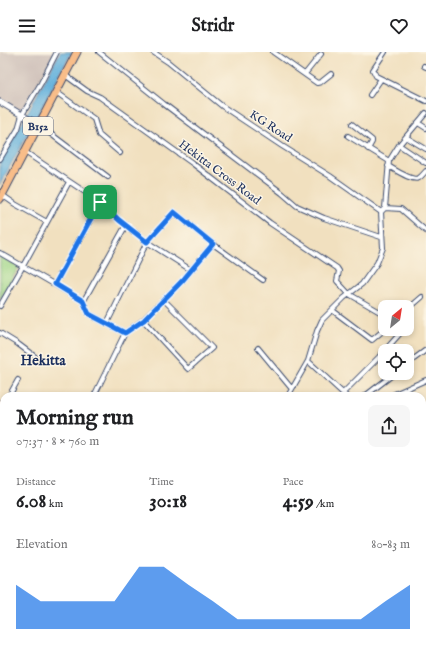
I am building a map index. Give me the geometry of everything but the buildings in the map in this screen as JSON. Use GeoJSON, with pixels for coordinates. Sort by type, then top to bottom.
{"type":"FeatureCollection","features":[{"type":"Feature","properties":{"kind":"main road","name":"B152"},"geometry":{"type":"LineString","coordinates":[[1,197],[77,52]]}},
{"type":"Feature","properties":{"kind":"street"},"geometry":{"type":"LineString","coordinates":[[0,160],[18,129],[22,114],[41,83],[57,52]]}},
{"type":"Feature","properties":{"kind":"street"},"geometry":{"type":"LineString","coordinates":[[99,52],[297,206],[324,218],[382,237]]}},
{"type":"Feature","properties":{"kind":"street","name":"KG Road"},"geometry":{"type":"LineString","coordinates":[[153,52],[168,62],[222,106],[383,210]]}},
{"type":"Feature","properties":{"kind":"street"},"geometry":{"type":"LineString","coordinates":[[273,52],[317,83],[321,82],[331,74]]}},
{"type":"Feature","properties":{"kind":"street"},"geometry":{"type":"LineString","coordinates":[[385,52],[373,70],[376,76],[426,101]]}},
{"type":"Feature","properties":{"kind":"street"},"geometry":{"type":"LineString","coordinates":[[305,74],[321,54]]}},
{"type":"Feature","properties":{"kind":"street","name":"Hekitta Cross Road"},"geometry":{"type":"LineString","coordinates":[[65,75],[87,91],[100,97],[192,163],[270,223],[337,268],[339,271],[337,281],[349,294]]}},
{"type":"Feature","properties":{"kind":"street"},"geometry":{"type":"LineString","coordinates":[[370,95],[381,79]]}},
{"type":"Feature","properties":{"kind":"street"},"geometry":{"type":"LineString","coordinates":[[56,92],[94,119],[99,134],[120,153]]}},
{"type":"Feature","properties":{"kind":"street"},"geometry":{"type":"LineString","coordinates":[[0,103],[22,114],[39,125],[108,177]]}},
{"type":"Feature","properties":{"kind":"street"},"geometry":{"type":"LineString","coordinates":[[290,392],[308,361],[316,331],[322,320],[349,294],[362,284],[376,263],[383,248],[383,210],[388,163],[399,145],[426,113]]}},
{"type":"Feature","properties":{"kind":"street"},"geometry":{"type":"LineString","coordinates":[[418,123],[426,128]]}},
{"type":"Feature","properties":{"kind":"street"},"geometry":{"type":"LineString","coordinates":[[352,124],[372,140],[368,149]]}},
{"type":"Feature","properties":{"kind":"street"},"geometry":{"type":"LineString","coordinates":[[348,136],[411,178],[419,178],[426,171]]}},
{"type":"Feature","properties":{"kind":"street"},"geometry":{"type":"LineString","coordinates":[[406,137],[426,149]]}},
{"type":"Feature","properties":{"kind":"street"},"geometry":{"type":"LineString","coordinates":[[399,145],[426,163]]}},
{"type":"Feature","properties":{"kind":"street"},"geometry":{"type":"LineString","coordinates":[[25,152],[100,202],[147,242],[191,270]]}},
{"type":"Feature","properties":{"kind":"street"},"geometry":{"type":"LineString","coordinates":[[0,306],[69,182]]}},
{"type":"Feature","properties":{"kind":"street"},"geometry":{"type":"LineString","coordinates":[[1,197],[47,222]]}},
{"type":"Feature","properties":{"kind":"street"},"geometry":{"type":"LineString","coordinates":[[55,284],[100,202]]}},
{"type":"Feature","properties":{"kind":"street"},"geometry":{"type":"LineString","coordinates":[[383,210],[401,209],[426,232]]}},
{"type":"Feature","properties":{"kind":"street"},"geometry":{"type":"LineString","coordinates":[[107,323],[147,242],[174,212],[213,244],[263,280]]}},
{"type":"Feature","properties":{"kind":"street"},"geometry":{"type":"LineString","coordinates":[[84,302],[126,225]]}},
{"type":"Feature","properties":{"kind":"street"},"geometry":{"type":"LineString","coordinates":[[96,392],[125,333],[144,320],[164,300],[213,244]]}},
{"type":"Feature","properties":{"kind":"street"},"geometry":{"type":"LineString","coordinates":[[0,253],[84,302],[89,314],[125,333]]}},
{"type":"Feature","properties":{"kind":"street"},"geometry":{"type":"LineString","coordinates":[[349,294],[378,311]]}},
{"type":"Feature","properties":{"kind":"street"},"geometry":{"type":"LineString","coordinates":[[414,304],[422,297]]}},
{"type":"Feature","properties":{"kind":"street"},"geometry":{"type":"LineString","coordinates":[[144,320],[188,369],[212,348],[164,300]]}},
{"type":"Feature","properties":{"kind":"street"},"geometry":{"type":"LineString","coordinates":[[332,310],[372,340],[378,335]]}},
{"type":"Feature","properties":{"kind":"street"},"geometry":{"type":"LineString","coordinates":[[0,333],[38,359]]}},
{"type":"Feature","properties":{"kind":"street"},"geometry":{"type":"LineString","coordinates":[[347,392],[398,336]]}},
{"type":"Feature","properties":{"kind":"street"},"geometry":{"type":"LineString","coordinates":[[258,348],[292,389]]}},
{"type":"Feature","properties":{"kind":"street"},"geometry":{"type":"LineString","coordinates":[[414,359],[426,350]]}},
{"type":"Feature","properties":{"kind":"street"},"geometry":{"type":"LineString","coordinates":[[308,361],[343,392]]}},
{"type":"Feature","properties":{"kind":"street"},"geometry":{"type":"LineString","coordinates":[[11,392],[18,380]]}},
{"type":"Feature","properties":{"kind":"street"},"geometry":{"type":"LineString","coordinates":[[369,392],[386,380]]}},
{"type":"Feature","properties":{"kind":"street"},"geometry":{"type":"LineString","coordinates":[[399,392],[426,380]]}},
{"type":"Feature","properties":{"kind":"shaded area"},"geometry":{"type":"Polygon","coordinates":[[[0,52],[55,52],[22,112],[0,98],[0,52]]]}},
{"type":"Feature","properties":{"kind":"green space"},"geometry":{"type":"Polygon","coordinates":[[[0,256],[19,267],[0,300],[0,256]]]}},
{"type":"Feature","properties":{"kind":"water"},"geometry":{"type":"Polygon","coordinates":[[[60,52],[72,52],[0,185],[0,163],[60,52]]]}},
{"type":"Feature","properties":{"kind":"district","name":"Hekitta"},"geometry":{"type":"Point","coordinates":[43,360]}},
{"type":"Feature","properties":{"kind":"route"},"geometry":{"type":"LineString","coordinates":[[100,202],[119,220],[147,242],[174,212],[213,244],[183,280],[144,320],[125,333],[89,314],[83,301],[55,284],[100,202]]}}]}
